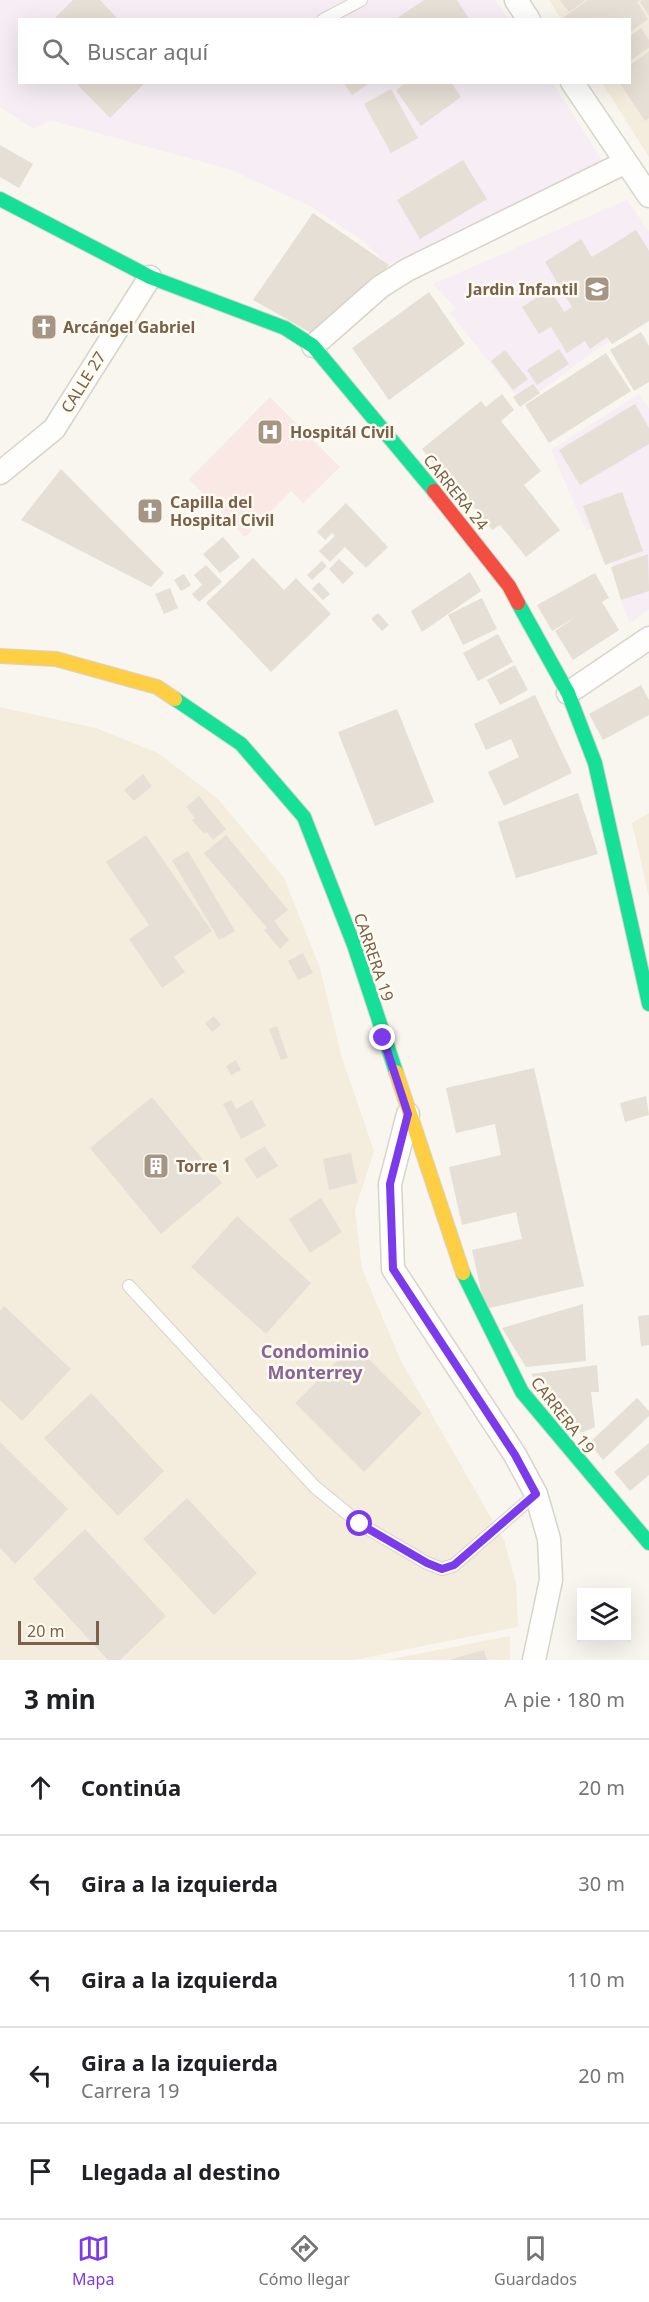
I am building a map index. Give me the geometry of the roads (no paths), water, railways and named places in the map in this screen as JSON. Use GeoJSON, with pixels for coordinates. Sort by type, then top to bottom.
{"type":"FeatureCollection","features":[{"type":"Feature","properties":{"kind":"street"},"geometry":{"type":"LineString","coordinates":[[516,0],[528,18]]}},
{"type":"Feature","properties":{"kind":"street"},"geometry":{"type":"LineString","coordinates":[[573,84],[648,192]]}},
{"type":"Feature","properties":{"kind":"street"},"geometry":{"type":"LineString","coordinates":[[313,346],[380,287],[407,270],[626,162]]}},
{"type":"Feature","properties":{"kind":"street","name":"CARRERA 24"},"geometry":{"type":"LineString","coordinates":[[0,199],[150,277],[285,328],[313,346],[442,501],[509,586],[568,693],[595,763],[649,1004]]}},
{"type":"Feature","properties":{"kind":"street","name":"CALLE 27"},"geometry":{"type":"LineString","coordinates":[[0,473],[54,429],[150,277]]}},
{"type":"Feature","properties":{"kind":"street"},"geometry":{"type":"LineString","coordinates":[[568,693],[649,638]]}},
{"type":"Feature","properties":{"kind":"street","name":"CARRERA 19"},"geometry":{"type":"LineString","coordinates":[[0,656],[56,659],[157,687],[242,744],[304,817],[354,945],[408,1114],[467,1285],[522,1392],[649,1543]]}},
{"type":"Feature","properties":{"kind":"street"},"geometry":{"type":"LineString","coordinates":[[408,1114],[390,1184],[393,1269],[515,1455],[536,1494],[549,1539],[551,1581],[534,1660]]}},
{"type":"Feature","properties":{"kind":"lane"},"geometry":{"type":"LineString","coordinates":[[327,18],[361,0]]}},
{"type":"Feature","properties":{"kind":"lane"},"geometry":{"type":"LineString","coordinates":[[129,1286],[315,1487],[360,1524],[427,1563],[442,1569],[454,1565],[536,1494]]}},
{"type":"Feature","properties":{"kind":"place","name":"Jardin Infantil"},"geometry":{"type":"Point","coordinates":[597,289]}},
{"type":"Feature","properties":{"kind":"place","name":"Arcángel Gabriel"},"geometry":{"type":"Point","coordinates":[44,327]}},
{"type":"Feature","properties":{"kind":"place","name":"Hospitál Civil"},"geometry":{"type":"Point","coordinates":[270,432]}},
{"type":"Feature","properties":{"kind":"place","name":"Capilla del Hospital Civil"},"geometry":{"type":"Point","coordinates":[150,511]}},
{"type":"Feature","properties":{"kind":"place","name":"Torre 1"},"geometry":{"type":"Point","coordinates":[156,1166]}},
{"type":"Feature","properties":{"kind":"district","name":"Condominio Monterrey"},"geometry":{"type":"Point","coordinates":[315,1362]}}]}
